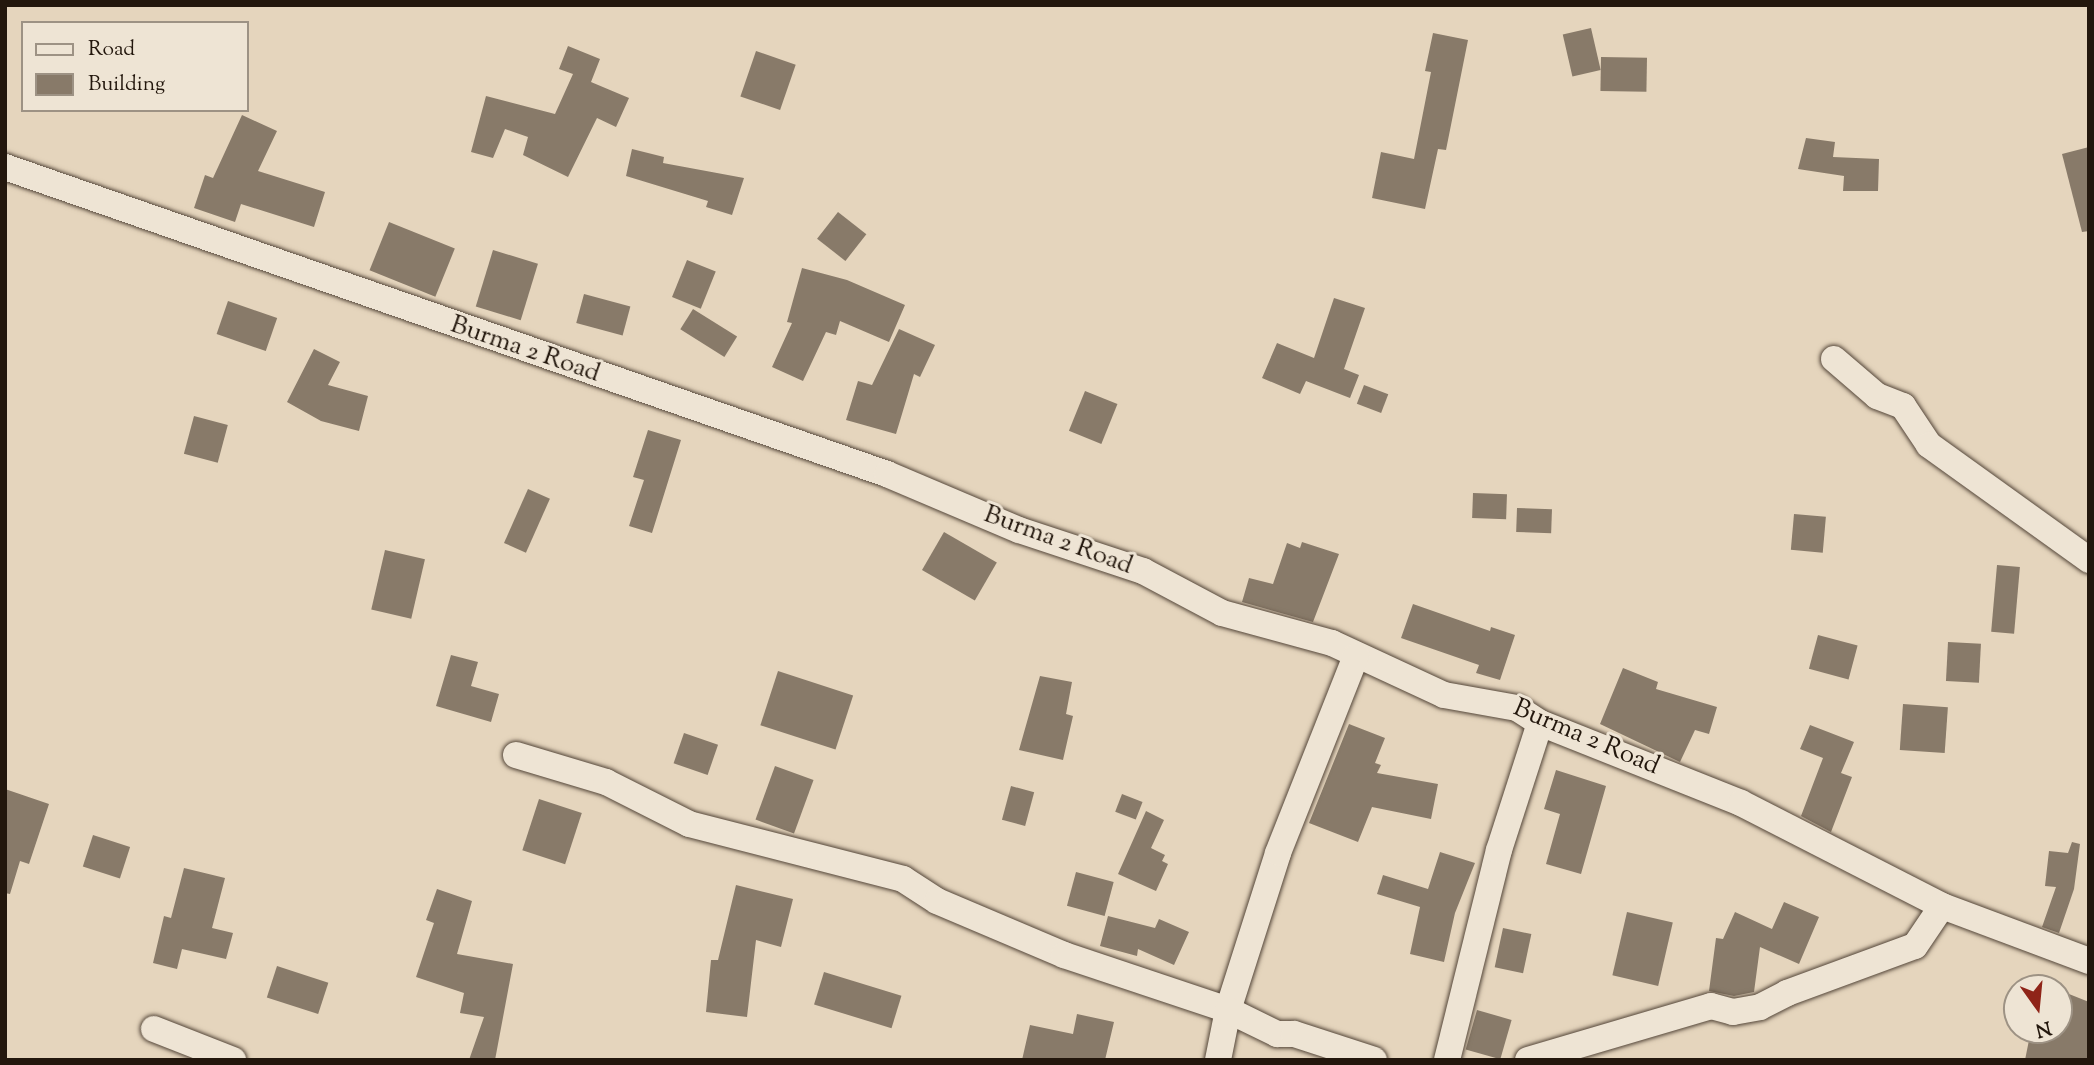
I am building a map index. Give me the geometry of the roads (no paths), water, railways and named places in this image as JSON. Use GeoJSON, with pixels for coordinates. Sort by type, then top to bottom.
{"type":"FeatureCollection","features":[{"type":"Feature","properties":{"kind":"street","name":"Burma 2 Road"},"geometry":{"type":"LineString","coordinates":[[5,167],[583,370],[747,423],[1019,530],[1143,571],[1222,613],[1332,643],[1444,695],[1490,699],[1517,708],[1539,723],[1741,803],[1942,906],[2089,961]]}},
{"type":"Feature","properties":{"kind":"street"},"geometry":{"type":"LineString","coordinates":[[1834,359],[1877,396],[1903,405],[1929,445],[2089,560]]}},
{"type":"Feature","properties":{"kind":"street"},"geometry":{"type":"LineString","coordinates":[[1218,1060],[1228,1010],[1278,853],[1356,656]]}},
{"type":"Feature","properties":{"kind":"street"},"geometry":{"type":"LineString","coordinates":[[1447,1060],[1499,850],[1539,723]]}},
{"type":"Feature","properties":{"kind":"street"},"geometry":{"type":"LineString","coordinates":[[516,755],[606,782],[690,824],[903,879],[937,901],[1063,955],[1228,1010],[1277,1034],[1294,1034],[1374,1060]]}},
{"type":"Feature","properties":{"kind":"street"},"geometry":{"type":"LineString","coordinates":[[1528,1060],[1712,1006],[1734,1012],[1760,1007],[1787,993],[1915,946],[1942,906]]}},
{"type":"Feature","properties":{"kind":"street"},"geometry":{"type":"LineString","coordinates":[[154,1029],[233,1060]]}}]}
